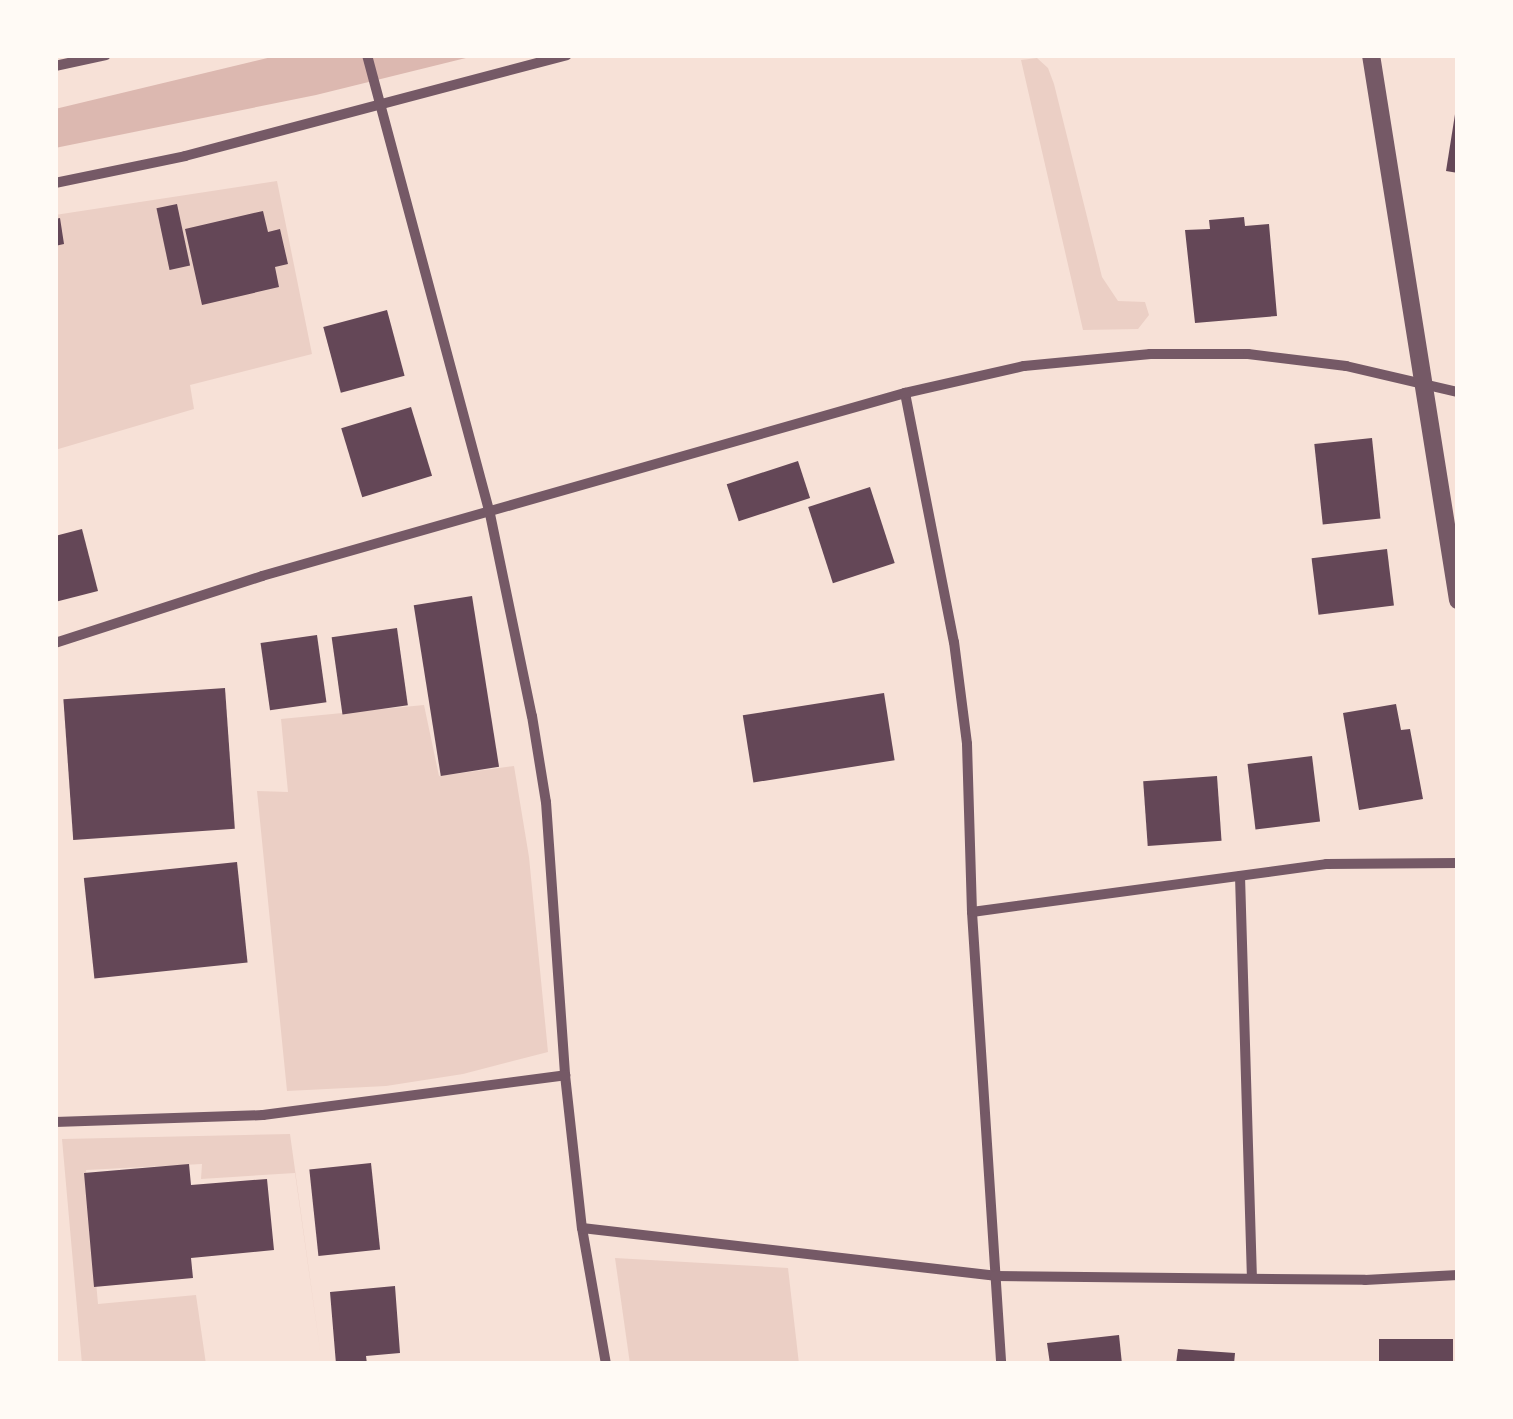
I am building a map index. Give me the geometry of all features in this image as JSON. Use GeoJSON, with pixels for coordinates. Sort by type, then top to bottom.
{"type":"FeatureCollection","features":[{"type":"Feature","properties":{"kind":"street"},"geometry":{"type":"LineString","coordinates":[[55,66],[106,55]]}},
{"type":"Feature","properties":{"kind":"street"},"geometry":{"type":"LineString","coordinates":[[366,55],[490,514],[546,802],[565,1075],[582,1228],[606,1364]]}},
{"type":"Feature","properties":{"kind":"street"},"geometry":{"type":"LineString","coordinates":[[55,184],[186,156],[567,55]]}},
{"type":"Feature","properties":{"kind":"street"},"geometry":{"type":"LineString","coordinates":[[1371,55],[1458,600]]}},
{"type":"Feature","properties":{"kind":"street"},"geometry":{"type":"LineString","coordinates":[[55,643],[262,576],[905,393],[1024,366],[1150,354],[1248,354],[1346,366],[1458,392]]}},
{"type":"Feature","properties":{"kind":"street"},"geometry":{"type":"LineString","coordinates":[[905,393],[954,642],[965,727],[972,912],[1001,1364]]}},
{"type":"Feature","properties":{"kind":"street"},"geometry":{"type":"LineString","coordinates":[[972,912],[1326,864],[1458,863]]}},
{"type":"Feature","properties":{"kind":"street"},"geometry":{"type":"LineString","coordinates":[[1240,876],[1252,1278]]}},
{"type":"Feature","properties":{"kind":"street"},"geometry":{"type":"LineString","coordinates":[[55,1122],[264,1116],[565,1075]]}},
{"type":"Feature","properties":{"kind":"street"},"geometry":{"type":"LineString","coordinates":[[582,1228],[994,1276],[1458,1275]]}},
{"type":"Feature","properties":{"kind":"shaded area"},"geometry":{"type":"Polygon","coordinates":[[[280,55],[478,55],[316,95],[55,148],[55,109],[280,55]]]}},
{"type":"Feature","properties":{"kind":"shaded area"},"geometry":{"type":"Polygon","coordinates":[[[1037,58],[1048,68],[1054,84],[1102,277],[1118,301],[1145,302],[1149,315],[1138,329],[1083,330],[1021,60],[1037,58]]]}},
{"type":"Feature","properties":{"kind":"shaded area"},"geometry":{"type":"Polygon","coordinates":[[[277,181],[312,354],[190,385],[194,409],[55,450],[55,215],[277,181]]]}},
{"type":"Feature","properties":{"kind":"shaded area"},"geometry":{"type":"Polygon","coordinates":[[[424,705],[439,776],[514,766],[529,857],[548,1052],[463,1074],[386,1086],[287,1091],[257,791],[288,792],[281,719],[424,705]]]}},
{"type":"Feature","properties":{"kind":"shaded area"},"geometry":{"type":"Polygon","coordinates":[[[290,1134],[322,1364],[295,1173],[201,1179],[202,1164],[86,1170],[98,1304],[196,1295],[206,1364],[82,1364],[62,1139],[290,1134]]]}},
{"type":"Feature","properties":{"kind":"shaded area"},"geometry":{"type":"Polygon","coordinates":[[[615,1258],[788,1268],[799,1364],[630,1364],[615,1258]]]}},
{"type":"Feature","properties":{"kind":"building"},"geometry":{"type":"Polygon","coordinates":[[[1458,108],[1458,173],[1446,171],[1458,108]]]}},
{"type":"Feature","properties":{"kind":"building"},"geometry":{"type":"Polygon","coordinates":[[[177,204],[190,266],[170,270],[156,208],[177,204]]]}},
{"type":"Feature","properties":{"kind":"building"},"geometry":{"type":"Polygon","coordinates":[[[263,211],[268,232],[280,229],[288,264],[275,267],[279,287],[202,305],[185,229],[263,211]]]}},
{"type":"Feature","properties":{"kind":"building"},"geometry":{"type":"Polygon","coordinates":[[[1244,217],[1245,226],[1269,224],[1277,316],[1195,323],[1185,230],[1210,229],[1209,220],[1244,217]]]}},
{"type":"Feature","properties":{"kind":"building"},"geometry":{"type":"Polygon","coordinates":[[[60,218],[64,244],[55,246],[55,219],[60,218]]]}},
{"type":"Feature","properties":{"kind":"building"},"geometry":{"type":"Polygon","coordinates":[[[387,310],[405,376],[341,393],[323,327],[387,310]]]}},
{"type":"Feature","properties":{"kind":"building"},"geometry":{"type":"Polygon","coordinates":[[[411,407],[432,476],[362,497],[341,428],[411,407]]]}},
{"type":"Feature","properties":{"kind":"building"},"geometry":{"type":"Polygon","coordinates":[[[1372,438],[1380,519],[1323,525],[1314,444],[1372,438]]]}},
{"type":"Feature","properties":{"kind":"building"},"geometry":{"type":"Polygon","coordinates":[[[798,461],[810,498],[739,521],[727,484],[798,461]]]}},
{"type":"Feature","properties":{"kind":"building"},"geometry":{"type":"Polygon","coordinates":[[[870,487],[895,563],[833,583],[808,507],[870,487]]]}},
{"type":"Feature","properties":{"kind":"building"},"geometry":{"type":"Polygon","coordinates":[[[82,529],[98,591],[55,602],[55,536],[82,529]]]}},
{"type":"Feature","properties":{"kind":"building"},"geometry":{"type":"Polygon","coordinates":[[[1387,549],[1394,606],[1319,615],[1312,558],[1387,549]]]}},
{"type":"Feature","properties":{"kind":"building"},"geometry":{"type":"Polygon","coordinates":[[[472,596],[499,767],[441,776],[414,605],[472,596]]]}},
{"type":"Feature","properties":{"kind":"building"},"geometry":{"type":"Polygon","coordinates":[[[397,628],[408,705],[342,714],[332,637],[397,628]]]}},
{"type":"Feature","properties":{"kind":"building"},"geometry":{"type":"Polygon","coordinates":[[[317,635],[326,702],[270,710],[261,643],[317,635]]]}},
{"type":"Feature","properties":{"kind":"building"},"geometry":{"type":"Polygon","coordinates":[[[225,688],[235,829],[73,840],[63,699],[225,688]]]}},
{"type":"Feature","properties":{"kind":"building"},"geometry":{"type":"Polygon","coordinates":[[[884,693],[895,760],[753,783],[743,715],[884,693]]]}},
{"type":"Feature","properties":{"kind":"building"},"geometry":{"type":"Polygon","coordinates":[[[1396,704],[1401,730],[1410,729],[1423,799],[1359,810],[1343,713],[1396,704]]]}},
{"type":"Feature","properties":{"kind":"building"},"geometry":{"type":"Polygon","coordinates":[[[1312,756],[1320,822],[1256,829],[1247,764],[1312,756]]]}},
{"type":"Feature","properties":{"kind":"building"},"geometry":{"type":"Polygon","coordinates":[[[1217,776],[1222,841],[1148,846],[1143,781],[1217,776]]]}},
{"type":"Feature","properties":{"kind":"building"},"geometry":{"type":"Polygon","coordinates":[[[237,862],[248,962],[94,979],[84,878],[237,862]]]}},
{"type":"Feature","properties":{"kind":"building"},"geometry":{"type":"Polygon","coordinates":[[[371,1163],[380,1250],[318,1256],[309,1169],[371,1163]]]}},
{"type":"Feature","properties":{"kind":"building"},"geometry":{"type":"Polygon","coordinates":[[[189,1164],[191,1185],[267,1179],[274,1250],[191,1258],[193,1278],[94,1287],[84,1173],[189,1164]]]}},
{"type":"Feature","properties":{"kind":"building"},"geometry":{"type":"Polygon","coordinates":[[[395,1286],[400,1353],[366,1356],[367,1364],[336,1364],[330,1292],[395,1286]]]}},
{"type":"Feature","properties":{"kind":"building"},"geometry":{"type":"Polygon","coordinates":[[[1119,1335],[1122,1364],[1050,1364],[1047,1343],[1119,1335]]]}},
{"type":"Feature","properties":{"kind":"building"},"geometry":{"type":"Polygon","coordinates":[[[1379,1339],[1453,1339],[1453,1364],[1379,1364],[1379,1339]]]}},
{"type":"Feature","properties":{"kind":"building"},"geometry":{"type":"Polygon","coordinates":[[[1178,1349],[1235,1353],[1234,1364],[1176,1364],[1178,1349]]]}}]}
